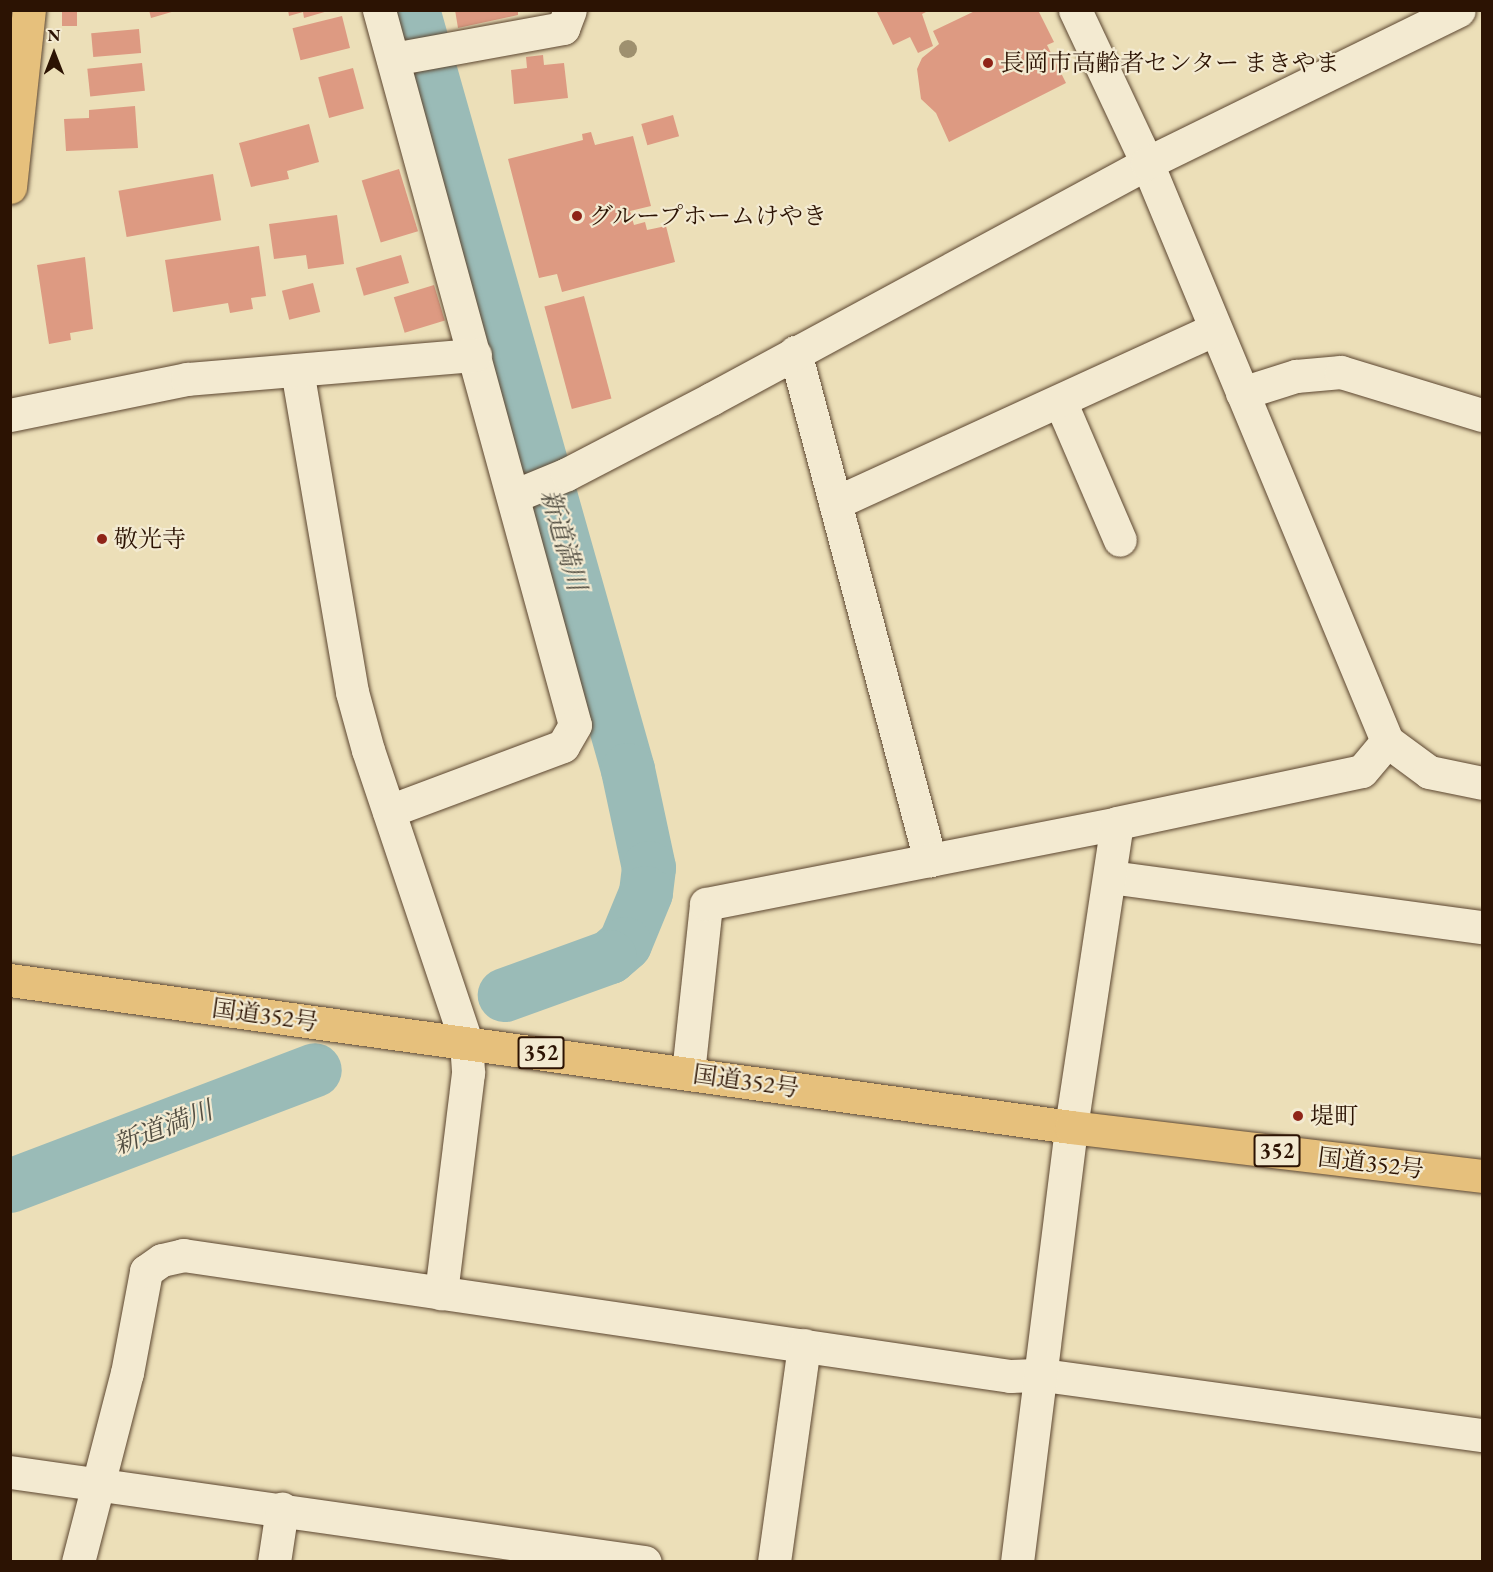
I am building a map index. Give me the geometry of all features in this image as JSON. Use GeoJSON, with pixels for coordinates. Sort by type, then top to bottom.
{"type":"FeatureCollection","features":[{"type":"Feature","properties":{"kind":"highway"},"geometry":{"type":"LineString","coordinates":[[10,186],[29,10]]}},
{"type":"Feature","properties":{"kind":"highway","name":"国道352号"},"geometry":{"type":"LineString","coordinates":[[10,980],[1071,1127],[1482,1176]]}},
{"type":"Feature","properties":{"kind":"street"},"geometry":{"type":"LineString","coordinates":[[379,10],[401,58],[475,354],[520,494],[575,725],[563,746],[390,811]]}},
{"type":"Feature","properties":{"kind":"street"},"geometry":{"type":"LineString","coordinates":[[401,58],[455,50],[563,28],[570,10]]}},
{"type":"Feature","properties":{"kind":"street"},"geometry":{"type":"LineString","coordinates":[[1075,10],[1147,163],[1387,741],[1430,772],[1482,783]]}},
{"type":"Feature","properties":{"kind":"street"},"geometry":{"type":"LineString","coordinates":[[520,494],[567,474],[1147,163],[1459,10]]}},
{"type":"Feature","properties":{"kind":"street"},"geometry":{"type":"LineString","coordinates":[[835,503],[1215,329]]}},
{"type":"Feature","properties":{"kind":"street"},"geometry":{"type":"LineString","coordinates":[[795,352],[930,860]]}},
{"type":"Feature","properties":{"kind":"street"},"geometry":{"type":"LineString","coordinates":[[10,416],[187,379],[475,354]]}},
{"type":"Feature","properties":{"kind":"street"},"geometry":{"type":"LineString","coordinates":[[297,370],[344,655],[368,750],[466,1042],[468,1073],[441,1293]]}},
{"type":"Feature","properties":{"kind":"street"},"geometry":{"type":"LineString","coordinates":[[1242,393],[1296,376],[1341,372],[1482,415]]}},
{"type":"Feature","properties":{"kind":"street"},"geometry":{"type":"LineString","coordinates":[[1060,401],[1120,540]]}},
{"type":"Feature","properties":{"kind":"street"},"geometry":{"type":"LineString","coordinates":[[688,1073],[706,904],[1117,823],[1362,771],[1387,741]]}},
{"type":"Feature","properties":{"kind":"street"},"geometry":{"type":"LineString","coordinates":[[1017,1562],[1043,1375],[1071,1127],[1111,877],[1117,823]]}},
{"type":"Feature","properties":{"kind":"street"},"geometry":{"type":"LineString","coordinates":[[1111,877],[1482,927]]}},
{"type":"Feature","properties":{"kind":"street"},"geometry":{"type":"LineString","coordinates":[[78,1562],[127,1373],[146,1271],[153,1265],[183,1255],[1010,1376],[1043,1375],[1482,1435]]}},
{"type":"Feature","properties":{"kind":"street"},"geometry":{"type":"LineString","coordinates":[[774,1562],[804,1345]]}},
{"type":"Feature","properties":{"kind":"street"},"geometry":{"type":"LineString","coordinates":[[10,1472],[99,1486],[282,1509],[539,1554],[645,1562]]}},
{"type":"Feature","properties":{"kind":"street"},"geometry":{"type":"LineString","coordinates":[[274,1562],[282,1509]]}},
{"type":"Feature","properties":{"kind":"building"},"geometry":{"type":"Polygon","coordinates":[[[62,10],[77,10],[77,26],[62,26],[62,10]]]}},
{"type":"Feature","properties":{"kind":"building"},"geometry":{"type":"Polygon","coordinates":[[[149,10],[175,10],[175,11],[151,18],[149,10]]]}},
{"type":"Feature","properties":{"kind":"building"},"geometry":{"type":"Polygon","coordinates":[[[288,10],[328,11],[304,18],[303,12],[289,16],[288,10]]]}},
{"type":"Feature","properties":{"kind":"building"},"geometry":{"type":"Polygon","coordinates":[[[455,10],[518,10],[518,15],[458,28],[455,10]]]}},
{"type":"Feature","properties":{"kind":"building"},"geometry":{"type":"Polygon","coordinates":[[[876,10],[930,10],[922,14],[933,46],[918,53],[910,37],[893,45],[876,10]]]}},
{"type":"Feature","properties":{"kind":"building","name":"長岡市高齢者センター まきやま"},"geometry":{"type":"Polygon","coordinates":[[[977,10],[1038,10],[1054,42],[1047,45],[1066,83],[949,142],[936,113],[921,99],[917,69],[922,58],[939,44],[933,31],[977,10]]]}},
{"type":"Feature","properties":{"kind":"building"},"geometry":{"type":"Polygon","coordinates":[[[342,16],[350,48],[300,60],[293,28],[342,16]]]}},
{"type":"Feature","properties":{"kind":"building"},"geometry":{"type":"Polygon","coordinates":[[[139,29],[141,53],[93,57],[91,33],[139,29]]]}},
{"type":"Feature","properties":{"kind":"building"},"geometry":{"type":"Polygon","coordinates":[[[543,55],[544,65],[564,63],[568,98],[514,104],[511,70],[527,68],[526,57],[543,55]]]}},
{"type":"Feature","properties":{"kind":"building"},"geometry":{"type":"Polygon","coordinates":[[[142,63],[145,91],[90,97],[87,69],[142,63]]]}},
{"type":"Feature","properties":{"kind":"building"},"geometry":{"type":"Polygon","coordinates":[[[353,68],[364,109],[329,118],[318,77],[353,68]]]}},
{"type":"Feature","properties":{"kind":"building"},"geometry":{"type":"Polygon","coordinates":[[[135,106],[138,148],[66,151],[64,119],[89,118],[89,110],[135,106]]]}},
{"type":"Feature","properties":{"kind":"building"},"geometry":{"type":"Polygon","coordinates":[[[673,115],[679,136],[647,145],[641,124],[673,115]]]}},
{"type":"Feature","properties":{"kind":"building"},"geometry":{"type":"Polygon","coordinates":[[[309,124],[319,162],[287,171],[289,179],[251,187],[239,143],[309,124]]]}},
{"type":"Feature","properties":{"kind":"building","name":"グループホームけやき"},"geometry":{"type":"Polygon","coordinates":[[[591,132],[595,145],[633,136],[651,206],[630,211],[634,225],[645,222],[647,230],[666,226],[675,262],[562,292],[557,274],[539,278],[508,159],[583,140],[582,134],[591,132]]]}},
{"type":"Feature","properties":{"kind":"building"},"geometry":{"type":"Polygon","coordinates":[[[399,169],[418,231],[381,243],[362,180],[399,169]]]}},
{"type":"Feature","properties":{"kind":"building"},"geometry":{"type":"Polygon","coordinates":[[[213,174],[221,220],[127,237],[118,191],[213,174]]]}},
{"type":"Feature","properties":{"kind":"building"},"geometry":{"type":"Polygon","coordinates":[[[337,215],[344,264],[308,269],[306,255],[274,259],[269,224],[337,215]]]}},
{"type":"Feature","properties":{"kind":"building"},"geometry":{"type":"Polygon","coordinates":[[[259,246],[266,296],[251,298],[253,309],[230,313],[228,303],[173,312],[165,260],[259,246]]]}},
{"type":"Feature","properties":{"kind":"building"},"geometry":{"type":"Polygon","coordinates":[[[401,255],[409,283],[364,296],[356,268],[401,255]]]}},
{"type":"Feature","properties":{"kind":"building"},"geometry":{"type":"Polygon","coordinates":[[[85,257],[93,329],[70,333],[71,340],[49,344],[37,265],[85,257]]]}},
{"type":"Feature","properties":{"kind":"building"},"geometry":{"type":"Polygon","coordinates":[[[313,283],[320,312],[289,320],[282,291],[313,283]]]}},
{"type":"Feature","properties":{"kind":"building"},"geometry":{"type":"Polygon","coordinates":[[[434,285],[445,320],[405,333],[394,297],[434,285]]]}},
{"type":"Feature","properties":{"kind":"building"},"geometry":{"type":"Polygon","coordinates":[[[584,296],[611,398],[572,409],[544,307],[584,296]]]}},
{"type":"Feature","properties":{"kind":"waterway","name":"新道満川"},"geometry":{"type":"LineString","coordinates":[[413,10],[628,770],[649,868],[646,893],[625,944],[610,957],[505,995]]}},
{"type":"Feature","properties":{"kind":"waterway","name":"新道満川"},"geometry":{"type":"LineString","coordinates":[[10,1186],[315,1070]]}},
{"type":"Feature","properties":{"kind":"place","name":"長岡市高齢者センター まきやま"},"geometry":{"type":"Point","coordinates":[988,63]}},
{"type":"Feature","properties":{"kind":"place","name":"グループホームけやき"},"geometry":{"type":"Point","coordinates":[577,216]}},
{"type":"Feature","properties":{"kind":"place","name":"敬光寺"},"geometry":{"type":"Point","coordinates":[102,539]}},
{"type":"Feature","properties":{"kind":"place","name":"堤町"},"geometry":{"type":"Point","coordinates":[1298,1116]}}]}
